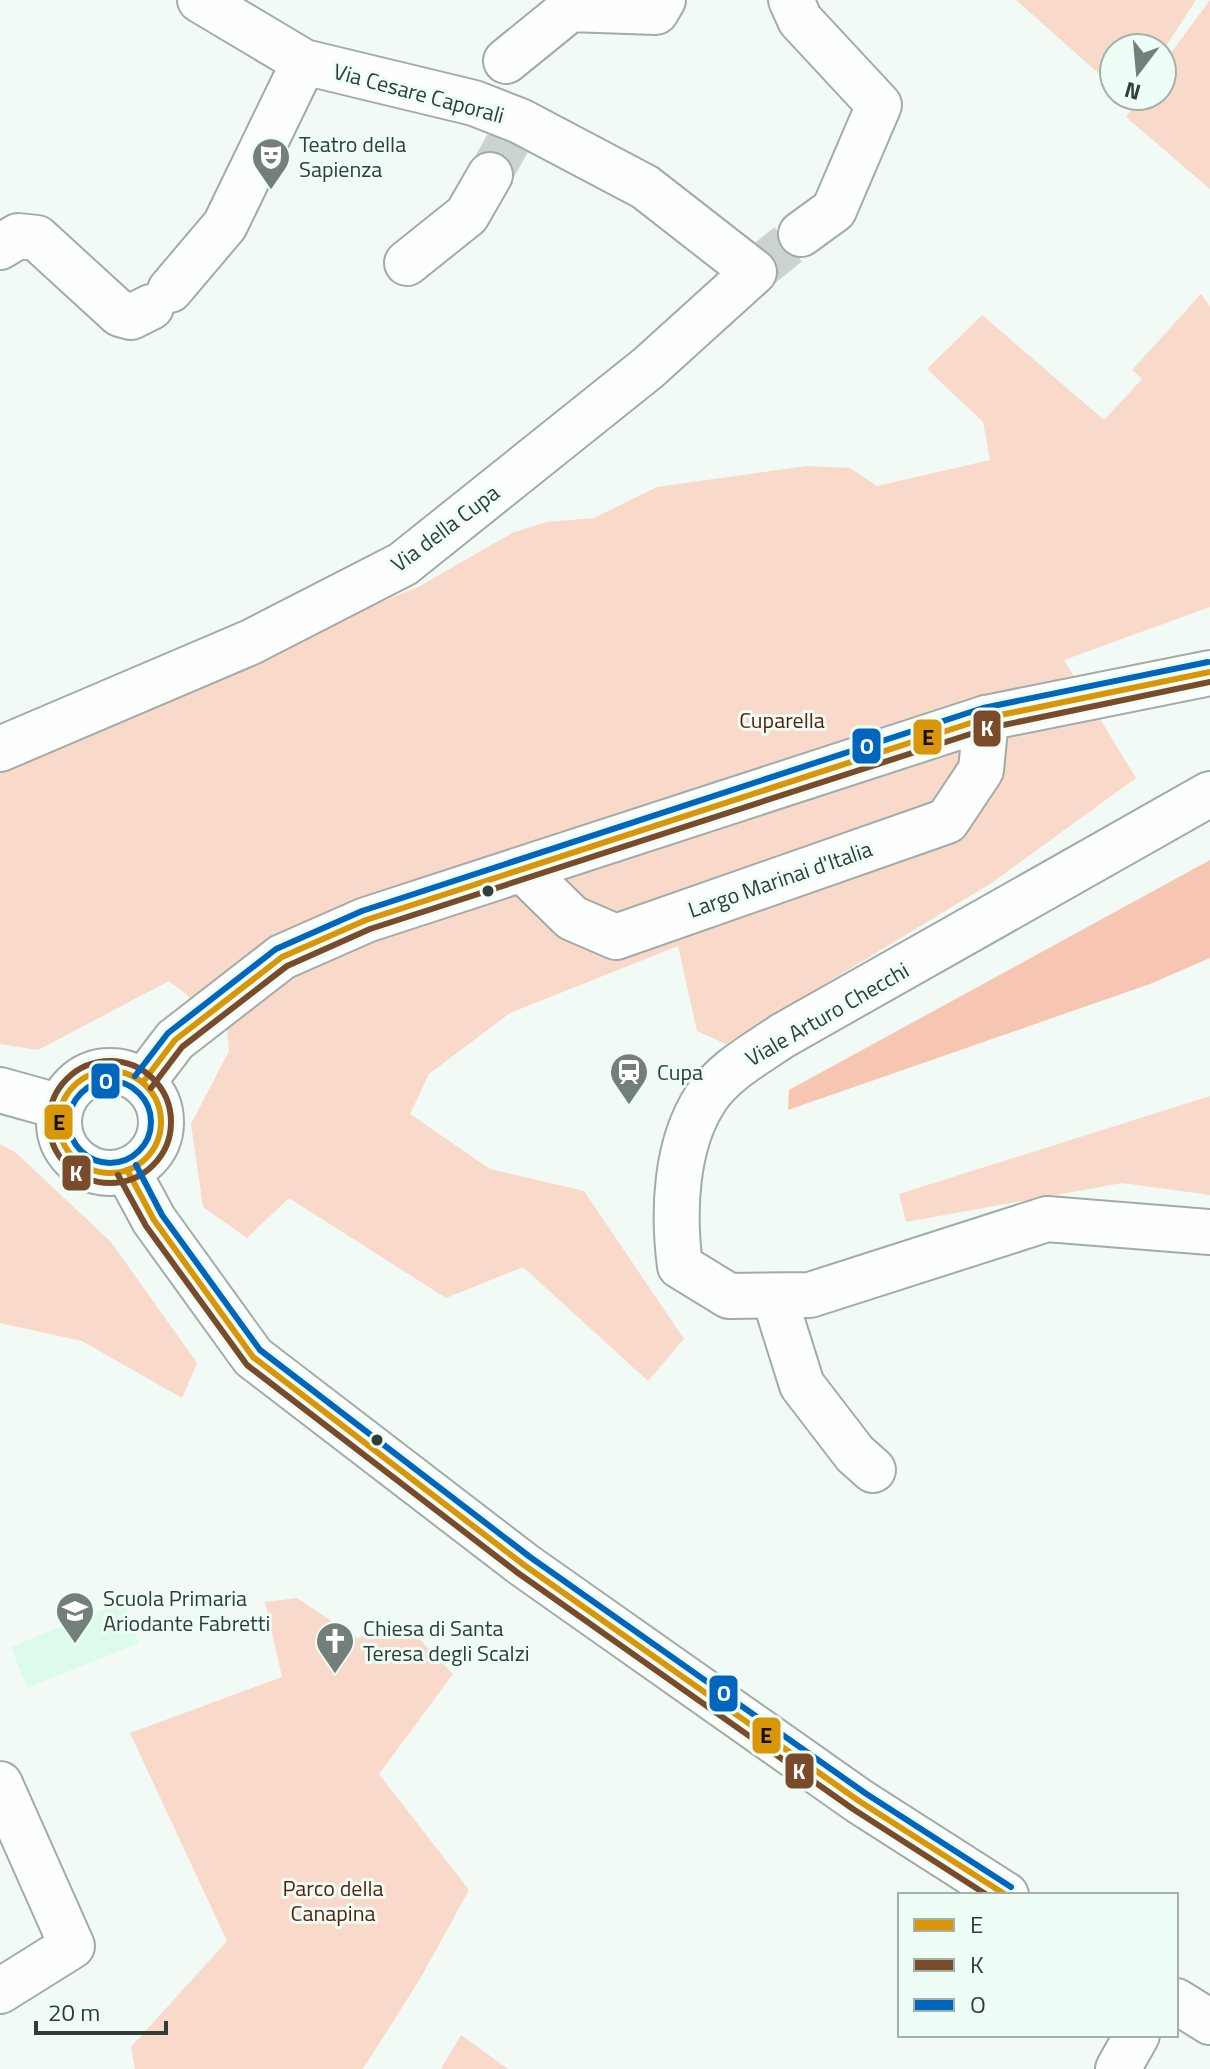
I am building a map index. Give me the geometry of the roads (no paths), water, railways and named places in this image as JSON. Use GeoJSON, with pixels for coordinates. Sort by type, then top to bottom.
{"type":"FeatureCollection","features":[{"type":"Feature","properties":{"kind":"street"},"geometry":{"type":"LineString","coordinates":[[513,53],[570,9],[656,12],[663,0]]}},
{"type":"Feature","properties":{"kind":"street"},"geometry":{"type":"LineString","coordinates":[[792,1],[800,20],[879,105],[834,210],[801,234]]}},
{"type":"Feature","properties":{"kind":"street","name":"Via Cesare Caporali"},"geometry":{"type":"LineString","coordinates":[[222,5],[304,62],[476,99],[517,126],[645,187],[754,272]]}},
{"type":"Feature","properties":{"kind":"street"},"geometry":{"type":"LineString","coordinates":[[0,247],[18,236],[37,238],[120,314],[131,317],[161,299],[225,225],[304,62]]}},
{"type":"Feature","properties":{"kind":"street"},"geometry":{"type":"LineString","coordinates":[[407,263],[467,215],[490,175]]}},
{"type":"Feature","properties":{"kind":"street","name":"Via della Cupa"},"geometry":{"type":"LineString","coordinates":[[0,749],[251,642],[403,564],[648,368],[754,272]]}},
{"type":"Feature","properties":{"kind":"street"},"geometry":{"type":"LineString","coordinates":[[143,1082],[175,1040],[282,957],[366,920],[986,718],[1210,672],[1210,684]]}},
{"type":"Feature","properties":{"kind":"street","name":"Largo Marinai d'Italia"},"geometry":{"type":"LineString","coordinates":[[523,870],[572,918],[616,937],[947,821],[981,770],[986,718]]}},
{"type":"Feature","properties":{"kind":"street","name":"Viale Arturo Checchi"},"geometry":{"type":"LineString","coordinates":[[1210,794],[782,1036],[732,1070],[706,1098],[689,1136],[674,1220],[680,1266],[729,1296],[810,1295],[1047,1219],[1210,1232]]}},
{"type":"Feature","properties":{"kind":"street"},"geometry":{"type":"LineString","coordinates":[[112,1070],[128,1073],[143,1082],[153,1093],[162,1123],[152,1152],[127,1170],[95,1171],[69,1153],[61,1139],[61,1107],[80,1080],[112,1070]]}},
{"type":"Feature","properties":{"kind":"street"},"geometry":{"type":"LineString","coordinates":[[0,1090],[61,1107]]}},
{"type":"Feature","properties":{"kind":"street"},"geometry":{"type":"LineString","coordinates":[[127,1170],[154,1220],[253,1357],[524,1565],[859,1801],[1003,1893]]}},
{"type":"Feature","properties":{"kind":"street"},"geometry":{"type":"LineString","coordinates":[[774,1296],[802,1385],[855,1454],[873,1470]]}},
{"type":"Feature","properties":{"kind":"street"},"geometry":{"type":"LineString","coordinates":[[0,1784],[72,1946],[0,1991]]}},
{"type":"Feature","properties":{"kind":"street"},"geometry":{"type":"LineString","coordinates":[[1178,2002],[1210,2022]]}},
{"type":"Feature","properties":{"kind":"street"},"geometry":{"type":"LineString","coordinates":[[1118,2069],[1136,2037]]}},
{"type":"Feature","properties":{"kind":"tunnel"},"geometry":{"type":"LineString","coordinates":[[490,175],[515,130]]}},
{"type":"Feature","properties":{"kind":"tunnel"},"geometry":{"type":"LineString","coordinates":[[754,272],[801,234]]}},
{"type":"Feature","properties":{"kind":"place","name":"Teatro della Sapienza"},"geometry":{"type":"Point","coordinates":[271,191]}},
{"type":"Feature","properties":{"kind":"place","name":"Cupa"},"geometry":{"type":"Point","coordinates":[629,1106]}},
{"type":"Feature","properties":{"kind":"place","name":"Scuola Primaria Ariodante Fabretti"},"geometry":{"type":"Point","coordinates":[75,1645]}},
{"type":"Feature","properties":{"kind":"place","name":"Chiesa di Santa Teresa degli Scalzi"},"geometry":{"type":"Point","coordinates":[335,1675]}},
{"type":"Feature","properties":{"kind":"park label","name":"Cuparella"},"geometry":{"type":"Point","coordinates":[782,720]}},
{"type":"Feature","properties":{"kind":"park label","name":"Parco della Canapina"},"geometry":{"type":"Point","coordinates":[333,1900]}}]}
